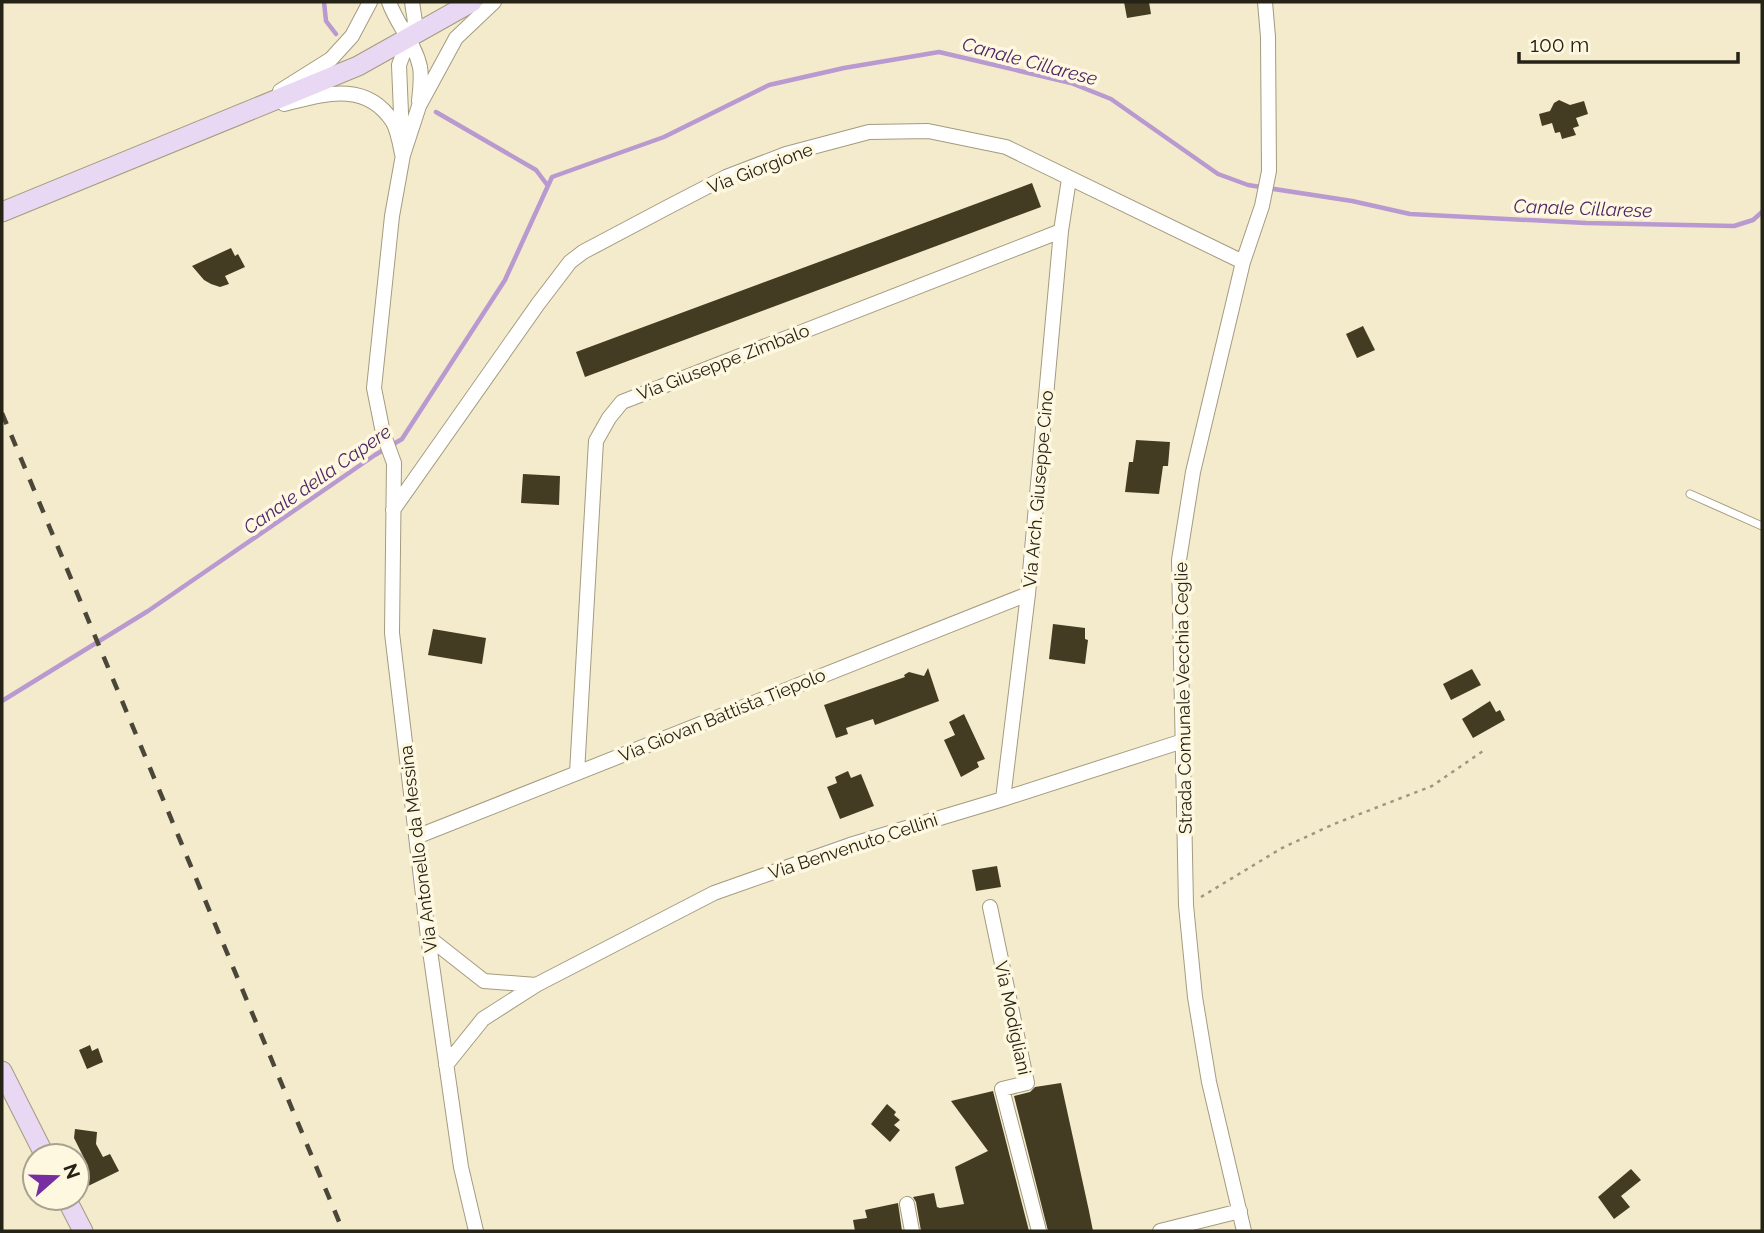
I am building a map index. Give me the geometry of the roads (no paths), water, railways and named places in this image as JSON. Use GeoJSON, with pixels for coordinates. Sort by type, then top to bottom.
{"type":"FeatureCollection","features":[{"type":"Feature","properties":{"kind":"main road"},"geometry":{"type":"LineString","coordinates":[[2,212],[358,66],[472,2]]}},
{"type":"Feature","properties":{"kind":"main road"},"geometry":{"type":"LineString","coordinates":[[2,1071],[38,1142]]}},
{"type":"Feature","properties":{"kind":"main road"},"geometry":{"type":"LineString","coordinates":[[73,1212],[83,1231]]}},
{"type":"Feature","properties":{"kind":"street"},"geometry":{"type":"LineString","coordinates":[[243,114],[331,59],[352,36],[370,2]]}},
{"type":"Feature","properties":{"kind":"street"},"geometry":{"type":"LineString","coordinates":[[389,2],[395,19],[409,39],[421,70],[419,106]]}},
{"type":"Feature","properties":{"kind":"street"},"geometry":{"type":"LineString","coordinates":[[403,155],[399,65],[415,22],[412,2]]}},
{"type":"Feature","properties":{"kind":"street"},"geometry":{"type":"LineString","coordinates":[[403,155],[419,106],[456,37],[494,2]]}},
{"type":"Feature","properties":{"kind":"street","name":"Strada Comunale Vecchia Ceglie"},"geometry":{"type":"LineString","coordinates":[[1244,1231],[1209,1082],[1195,997],[1186,905],[1179,560],[1194,472],[1243,262],[1262,206],[1269,171],[1268,37],[1265,2]]}},
{"type":"Feature","properties":{"kind":"street"},"geometry":{"type":"LineString","coordinates":[[243,114],[325,93],[351,93],[377,103],[394,124],[403,155]]}},
{"type":"Feature","properties":{"kind":"street","name":"Via Giorgione"},"geometry":{"type":"LineString","coordinates":[[393,510],[570,262],[583,252],[726,177],[786,154],[869,132],[928,131],[1006,147],[1243,262]]}},
{"type":"Feature","properties":{"kind":"street","name":"Via Antonello da Messina"},"geometry":{"type":"LineString","coordinates":[[403,155],[392,216],[374,388],[383,433],[394,463],[392,633],[428,937],[461,1167],[476,1231]]}},
{"type":"Feature","properties":{"kind":"street","name":"Via Arch. Giuseppe Cino"},"geometry":{"type":"LineString","coordinates":[[1003,799],[1028,594],[1061,231],[1069,178]]}},
{"type":"Feature","properties":{"kind":"street","name":"Via Giuseppe Zimbalo"},"geometry":{"type":"LineString","coordinates":[[577,773],[596,441],[608,418],[622,402],[1061,231]]}},
{"type":"Feature","properties":{"kind":"street","name":"Via Giovan Battista Tiepolo"},"geometry":{"type":"LineString","coordinates":[[416,837],[1028,594]]}},
{"type":"Feature","properties":{"kind":"street","name":"Via Benvenuto Cellini"},"geometry":{"type":"LineString","coordinates":[[446,1065],[483,1019],[536,985],[714,892],[850,845],[1183,741]]}},
{"type":"Feature","properties":{"kind":"street","name":"Via Modigliani"},"geometry":{"type":"LineString","coordinates":[[990,907],[1027,1083],[1002,1089],[1039,1231]]}},
{"type":"Feature","properties":{"kind":"street"},"geometry":{"type":"LineString","coordinates":[[428,937],[484,981],[536,985]]}},
{"type":"Feature","properties":{"kind":"street"},"geometry":{"type":"LineString","coordinates":[[907,1204],[912,1231]]}},
{"type":"Feature","properties":{"kind":"street"},"geometry":{"type":"LineString","coordinates":[[1160,1231],[1240,1211]]}},
{"type":"Feature","properties":{"kind":"lane"},"geometry":{"type":"LineString","coordinates":[[1690,494],[1762,526]]}},
{"type":"Feature","properties":{"kind":"waterway","name":"Canale Cillarese"},"geometry":{"type":"LineString","coordinates":[[324,2],[326,21],[336,34]]}},
{"type":"Feature","properties":{"kind":"waterway","name":"Canale Cillarese"},"geometry":{"type":"LineString","coordinates":[[2,701],[148,611],[402,439],[505,280],[552,177],[664,137],[769,85],[844,68],[939,52],[1071,83],[1111,99],[1218,174],[1248,185],[1352,201],[1410,214],[1586,223],[1734,226],[1753,220],[1762,212]]}},
{"type":"Feature","properties":{"kind":"waterway","name":"Canale Cillarese"},"geometry":{"type":"LineString","coordinates":[[436,112],[536,170],[548,186]]}},
{"type":"Feature","properties":{"kind":"railway"},"geometry":{"type":"LineString","coordinates":[[2,413],[343,1231]]}},
{"type":"Feature","properties":{"kind":"water label","name":"Canale della Capere"},"geometry":{"type":"Point","coordinates":[317,479]}}]}
